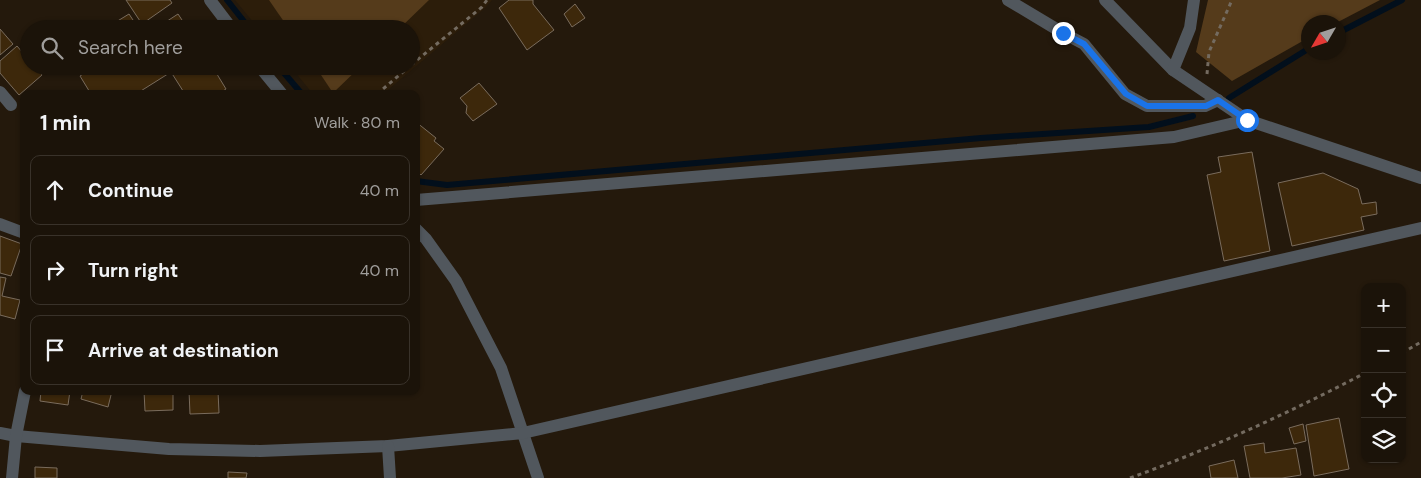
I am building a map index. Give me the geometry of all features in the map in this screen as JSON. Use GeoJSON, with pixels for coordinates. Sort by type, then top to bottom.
{"type":"FeatureCollection","features":[{"type":"Feature","properties":{"kind":"street"},"geometry":{"type":"LineString","coordinates":[[210,0],[225,20]]}},
{"type":"Feature","properties":{"kind":"street"},"geometry":{"type":"LineString","coordinates":[[1008,0],[1084,44],[1126,94],[1147,106],[1206,106],[1218,100]]}},
{"type":"Feature","properties":{"kind":"street"},"geometry":{"type":"LineString","coordinates":[[1105,0],[1173,70],[1247,120],[1421,178]]}},
{"type":"Feature","properties":{"kind":"street"},"geometry":{"type":"LineString","coordinates":[[1173,70],[1190,28],[1194,0]]}},
{"type":"Feature","properties":{"kind":"street"},"geometry":{"type":"LineString","coordinates":[[266,75],[279,90]]}},
{"type":"Feature","properties":{"kind":"street"},"geometry":{"type":"LineString","coordinates":[[0,92],[11,105]]}},
{"type":"Feature","properties":{"kind":"street"},"geometry":{"type":"LineString","coordinates":[[420,200],[1174,137],[1247,120]]}},
{"type":"Feature","properties":{"kind":"street"},"geometry":{"type":"LineString","coordinates":[[0,224],[20,232]]}},
{"type":"Feature","properties":{"kind":"street"},"geometry":{"type":"LineString","coordinates":[[0,432],[16,436],[169,449],[260,451],[388,446],[523,433],[1421,228]]}},
{"type":"Feature","properties":{"kind":"street"},"geometry":{"type":"LineString","coordinates":[[420,233],[456,281],[501,368],[538,478]]}},
{"type":"Feature","properties":{"kind":"street"},"geometry":{"type":"LineString","coordinates":[[12,478],[16,436],[24,395]]}},
{"type":"Feature","properties":{"kind":"street"},"geometry":{"type":"LineString","coordinates":[[388,446],[390,478]]}},
{"type":"Feature","properties":{"kind":"path"},"geometry":{"type":"LineString","coordinates":[[420,59],[482,7],[487,0]]}},
{"type":"Feature","properties":{"kind":"path"},"geometry":{"type":"LineString","coordinates":[[1197,86],[1207,77],[1210,52],[1232,0]]}},
{"type":"Feature","properties":{"kind":"path"},"geometry":{"type":"LineString","coordinates":[[383,90],[400,75]]}},
{"type":"Feature","properties":{"kind":"path"},"geometry":{"type":"LineString","coordinates":[[1406,351],[1421,342]]}},
{"type":"Feature","properties":{"kind":"path"},"geometry":{"type":"LineString","coordinates":[[1130,478],[1254,427],[1322,396],[1361,375]]}},
{"type":"Feature","properties":{"kind":"shaded area"},"geometry":{"type":"Polygon","coordinates":[[[235,0],[492,0],[420,63],[420,20],[252,20],[235,0]]]}},
{"type":"Feature","properties":{"kind":"shaded area"},"geometry":{"type":"Polygon","coordinates":[[[269,0],[429,0],[408,20],[283,20],[269,0]]]}},
{"type":"Feature","properties":{"kind":"shaded area"},"geometry":{"type":"Polygon","coordinates":[[[1208,0],[1380,0],[1346,18],[1346,15],[1301,15],[1301,42],[1232,81],[1196,52],[1208,0]]]}},
{"type":"Feature","properties":{"kind":"shaded area"},"geometry":{"type":"Polygon","coordinates":[[[297,75],[406,75],[388,90],[310,90],[297,75]]]}},
{"type":"Feature","properties":{"kind":"shaded area"},"geometry":{"type":"Polygon","coordinates":[[[321,75],[352,75],[336,90],[331,90],[321,75]]]}},
{"type":"Feature","properties":{"kind":"building"},"geometry":{"type":"Polygon","coordinates":[[[126,0],[170,0],[172,3],[148,20],[139,20],[126,0]]]}},
{"type":"Feature","properties":{"kind":"building"},"geometry":{"type":"Polygon","coordinates":[[[509,0],[533,0],[533,4],[554,30],[527,50],[499,8],[509,0]]]}},
{"type":"Feature","properties":{"kind":"building"},"geometry":{"type":"Polygon","coordinates":[[[575,4],[585,18],[572,27],[564,14],[575,4]]]}},
{"type":"Feature","properties":{"kind":"building"},"geometry":{"type":"Polygon","coordinates":[[[129,14],[133,20],[119,20],[129,14]]]}},
{"type":"Feature","properties":{"kind":"building"},"geometry":{"type":"Polygon","coordinates":[[[178,14],[182,20],[169,20],[178,14]]]}},
{"type":"Feature","properties":{"kind":"building"},"geometry":{"type":"Polygon","coordinates":[[[0,29],[13,44],[0,55],[0,29]]]}},
{"type":"Feature","properties":{"kind":"building"},"geometry":{"type":"Polygon","coordinates":[[[17,46],[20,50],[20,75],[42,75],[25,90],[20,90],[19,95],[0,73],[0,61],[17,46]]]}},
{"type":"Feature","properties":{"kind":"building"},"geometry":{"type":"Polygon","coordinates":[[[166,75],[142,90],[89,90],[80,76],[166,75]]]}},
{"type":"Feature","properties":{"kind":"building"},"geometry":{"type":"Polygon","coordinates":[[[173,75],[217,75],[226,89],[224,90],[182,90],[173,75]]]}},
{"type":"Feature","properties":{"kind":"building"},"geometry":{"type":"Polygon","coordinates":[[[479,83],[497,104],[473,121],[466,113],[467,106],[460,98],[479,83]]]}},
{"type":"Feature","properties":{"kind":"building"},"geometry":{"type":"Polygon","coordinates":[[[420,125],[436,138],[434,141],[444,149],[421,175],[420,125]]]}},
{"type":"Feature","properties":{"kind":"building"},"geometry":{"type":"Polygon","coordinates":[[[1252,152],[1270,251],[1224,261],[1207,175],[1221,172],[1218,157],[1252,152]]]}},
{"type":"Feature","properties":{"kind":"building"},"geometry":{"type":"Polygon","coordinates":[[[1323,173],[1358,189],[1362,204],[1376,202],[1377,214],[1361,217],[1364,230],[1292,246],[1278,183],[1323,173]]]}},
{"type":"Feature","properties":{"kind":"building"},"geometry":{"type":"Polygon","coordinates":[[[0,236],[20,243],[20,250],[11,276],[0,273],[0,236]]]}},
{"type":"Feature","properties":{"kind":"building"},"geometry":{"type":"Polygon","coordinates":[[[0,277],[6,278],[2,296],[20,300],[15,319],[0,315],[0,277]]]}},
{"type":"Feature","properties":{"kind":"building"},"geometry":{"type":"Polygon","coordinates":[[[41,395],[69,395],[68,405],[40,401],[41,395]]]}},
{"type":"Feature","properties":{"kind":"building"},"geometry":{"type":"Polygon","coordinates":[[[82,395],[111,395],[108,407],[81,399],[82,395]]]}},
{"type":"Feature","properties":{"kind":"building"},"geometry":{"type":"Polygon","coordinates":[[[144,395],[173,395],[173,410],[145,411],[144,395]]]}},
{"type":"Feature","properties":{"kind":"building"},"geometry":{"type":"Polygon","coordinates":[[[189,395],[218,395],[219,413],[190,414],[189,395]]]}},
{"type":"Feature","properties":{"kind":"building"},"geometry":{"type":"Polygon","coordinates":[[[1339,418],[1349,469],[1314,476],[1306,425],[1339,418]]]}},
{"type":"Feature","properties":{"kind":"building"},"geometry":{"type":"Polygon","coordinates":[[[1303,424],[1306,441],[1294,444],[1289,428],[1303,424]]]}},
{"type":"Feature","properties":{"kind":"building"},"geometry":{"type":"Polygon","coordinates":[[[1264,443],[1265,453],[1296,448],[1301,475],[1282,478],[1250,478],[1244,446],[1264,443]]]}},
{"type":"Feature","properties":{"kind":"building"},"geometry":{"type":"Polygon","coordinates":[[[1234,460],[1238,478],[1211,478],[1209,466],[1234,460]]]}},
{"type":"Feature","properties":{"kind":"building"},"geometry":{"type":"Polygon","coordinates":[[[35,467],[57,468],[57,478],[35,478],[35,467]]]}},
{"type":"Feature","properties":{"kind":"building"},"geometry":{"type":"Polygon","coordinates":[[[228,472],[247,473],[246,478],[228,478],[228,472]]]}},
{"type":"Feature","properties":{"kind":"waterway"},"geometry":{"type":"LineString","coordinates":[[227,0],[243,20]]}},
{"type":"Feature","properties":{"kind":"waterway"},"geometry":{"type":"LineString","coordinates":[[1346,29],[1402,0]]}},
{"type":"Feature","properties":{"kind":"waterway"},"geometry":{"type":"LineString","coordinates":[[1229,98],[1301,53]]}},
{"type":"Feature","properties":{"kind":"waterway"},"geometry":{"type":"LineString","coordinates":[[286,75],[299,90]]}},
{"type":"Feature","properties":{"kind":"waterway"},"geometry":{"type":"LineString","coordinates":[[420,182],[447,185],[981,138],[1149,127],[1193,116]]}},
{"type":"Feature","properties":{"kind":"route"},"geometry":{"type":"LineString","coordinates":[[1063,33],[1084,44],[1126,94],[1147,106],[1206,106],[1218,100],[1247,120]]}}]}
